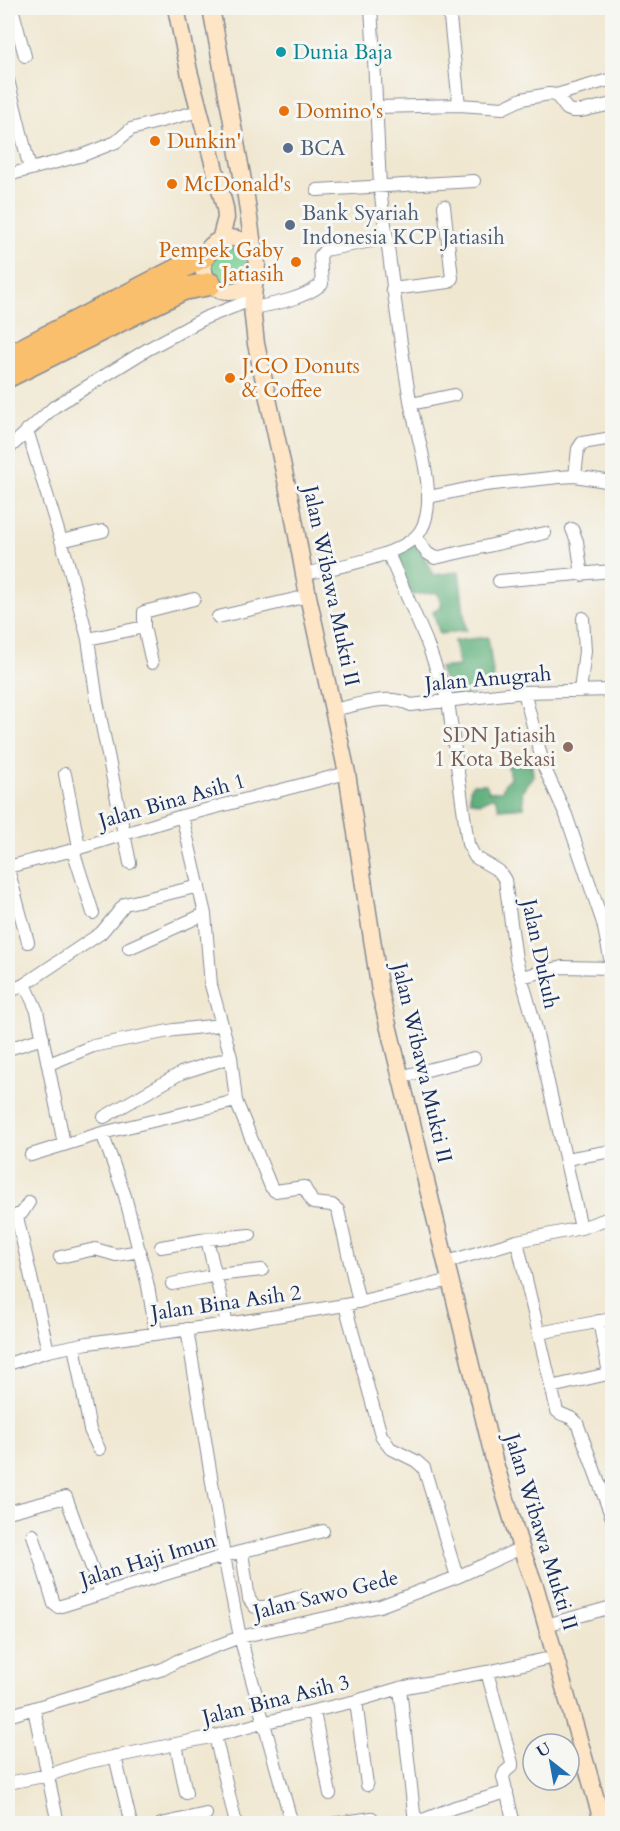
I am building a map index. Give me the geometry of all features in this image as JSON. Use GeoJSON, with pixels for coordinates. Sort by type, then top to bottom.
{"type":"FeatureCollection","features":[{"type":"Feature","properties":{"kind":"highway"},"geometry":{"type":"LineString","coordinates":[[8,357],[204,256]]}},
{"type":"Feature","properties":{"kind":"highway"},"geometry":{"type":"LineString","coordinates":[[8,376],[183,289],[218,289]]}},
{"type":"Feature","properties":{"kind":"main road"},"geometry":{"type":"LineString","coordinates":[[176,8],[189,71],[225,208],[226,218],[220,240]]}},
{"type":"Feature","properties":{"kind":"main road"},"geometry":{"type":"LineString","coordinates":[[211,8],[257,264],[255,277],[248,286],[238,291],[218,289]]}},
{"type":"Feature","properties":{"kind":"main road"},"geometry":{"type":"LineString","coordinates":[[251,304],[218,289],[204,276],[202,266],[204,256],[211,246],[220,240],[230,238],[239,240],[254,252]]}},
{"type":"Feature","properties":{"kind":"main road","name":"Jalan Wibawa Mukti II"},"geometry":{"type":"LineString","coordinates":[[255,277],[251,304],[256,344],[346,773],[380,992],[494,1460],[605,1816]]}},
{"type":"Feature","properties":{"kind":"street"},"geometry":{"type":"LineString","coordinates":[[12,8],[25,56]]}},
{"type":"Feature","properties":{"kind":"street"},"geometry":{"type":"LineString","coordinates":[[304,574],[368,560],[388,553],[416,537],[425,522],[429,497],[392,289],[380,187],[378,107],[371,8]]}},
{"type":"Feature","properties":{"kind":"street"},"geometry":{"type":"LineString","coordinates":[[449,8],[459,105]]}},
{"type":"Feature","properties":{"kind":"street"},"geometry":{"type":"LineString","coordinates":[[378,107],[459,105],[503,108],[522,99],[549,94],[556,95],[612,79]]}},
{"type":"Feature","properties":{"kind":"street"},"geometry":{"type":"LineString","coordinates":[[8,80],[30,169]]}},
{"type":"Feature","properties":{"kind":"street"},"geometry":{"type":"LineString","coordinates":[[556,95],[567,109],[572,111],[612,104]]}},
{"type":"Feature","properties":{"kind":"street"},"geometry":{"type":"LineString","coordinates":[[8,175],[82,155],[116,142],[131,129],[199,111]]}},
{"type":"Feature","properties":{"kind":"street"},"geometry":{"type":"LineString","coordinates":[[316,190],[474,181]]}},
{"type":"Feature","properties":{"kind":"street"},"geometry":{"type":"LineString","coordinates":[[392,289],[449,282],[452,278],[444,206]]}},
{"type":"Feature","properties":{"kind":"street"},"geometry":{"type":"LineString","coordinates":[[8,449],[54,407],[148,349],[205,318],[251,304],[278,303],[317,288],[322,284],[320,256],[325,250],[387,238]]}},
{"type":"Feature","properties":{"kind":"street"},"geometry":{"type":"LineString","coordinates":[[411,404],[454,395]]}},
{"type":"Feature","properties":{"kind":"street"},"geometry":{"type":"LineString","coordinates":[[27,430],[88,639],[130,863]]}},
{"type":"Feature","properties":{"kind":"street"},"geometry":{"type":"LineString","coordinates":[[575,476],[578,449],[582,443],[612,438]]}},
{"type":"Feature","properties":{"kind":"street"},"geometry":{"type":"LineString","coordinates":[[429,497],[485,485],[575,476],[612,482]]}},
{"type":"Feature","properties":{"kind":"street"},"geometry":{"type":"LineString","coordinates":[[572,529],[577,541],[582,575]]}},
{"type":"Feature","properties":{"kind":"street"},"geometry":{"type":"LineString","coordinates":[[61,541],[103,531]]}},
{"type":"Feature","properties":{"kind":"street"},"geometry":{"type":"LineString","coordinates":[[416,537],[427,553],[435,558],[545,533]]}},
{"type":"Feature","properties":{"kind":"street","name":"Jalan Dukuh"},"geometry":{"type":"LineString","coordinates":[[388,553],[426,639],[448,701],[468,844],[475,857],[499,871],[504,880],[516,959],[536,1025],[581,1228]]}},
{"type":"Feature","properties":{"kind":"street"},"geometry":{"type":"LineString","coordinates":[[499,581],[612,571]]}},
{"type":"Feature","properties":{"kind":"street"},"geometry":{"type":"LineString","coordinates":[[218,617],[308,596]]}},
{"type":"Feature","properties":{"kind":"street"},"geometry":{"type":"LineString","coordinates":[[152,663],[144,627],[144,612],[194,599]]}},
{"type":"Feature","properties":{"kind":"street"},"geometry":{"type":"LineString","coordinates":[[580,691],[585,651],[583,618]]}},
{"type":"Feature","properties":{"kind":"street"},"geometry":{"type":"LineString","coordinates":[[88,639],[144,627]]}},
{"type":"Feature","properties":{"kind":"street","name":"Jalan Anugrah"},"geometry":{"type":"LineString","coordinates":[[333,710],[388,699],[402,700],[411,705],[524,692],[612,690]]}},
{"type":"Feature","properties":{"kind":"street"},"geometry":{"type":"LineString","coordinates":[[521,977],[562,967],[612,968],[603,922],[566,815],[544,767],[524,692]]}},
{"type":"Feature","properties":{"kind":"street","name":"Jalan Bina Asih 1"},"geometry":{"type":"LineString","coordinates":[[8,868],[182,816],[346,773]]}},
{"type":"Feature","properties":{"kind":"street"},"geometry":{"type":"LineString","coordinates":[[64,774],[76,849],[93,913]]}},
{"type":"Feature","properties":{"kind":"street"},"geometry":{"type":"LineString","coordinates":[[182,816],[205,914],[211,985],[231,1057],[236,1101],[271,1187],[275,1191],[304,1187],[313,1203],[332,1205],[338,1210],[359,1302]]}},
{"type":"Feature","properties":{"kind":"street"},"geometry":{"type":"LineString","coordinates":[[8,868],[28,942]]}},
{"type":"Feature","properties":{"kind":"street"},"geometry":{"type":"LineString","coordinates":[[8,988],[15,989],[25,984],[101,933],[124,904],[199,886]]}},
{"type":"Feature","properties":{"kind":"street"},"geometry":{"type":"LineString","coordinates":[[129,948],[205,914]]}},
{"type":"Feature","properties":{"kind":"street"},"geometry":{"type":"LineString","coordinates":[[25,984],[37,1011],[64,1144]]}},
{"type":"Feature","properties":{"kind":"street"},"geometry":{"type":"LineString","coordinates":[[49,1064],[93,1046],[174,1030],[221,1024]]}},
{"type":"Feature","properties":{"kind":"street"},"geometry":{"type":"LineString","coordinates":[[8,1049],[43,1038]]}},
{"type":"Feature","properties":{"kind":"street"},"geometry":{"type":"LineString","coordinates":[[104,1117],[181,1073],[231,1057]]}},
{"type":"Feature","properties":{"kind":"street"},"geometry":{"type":"LineString","coordinates":[[400,1077],[474,1058]]}},
{"type":"Feature","properties":{"kind":"street"},"geometry":{"type":"LineString","coordinates":[[31,1155],[102,1133],[236,1101]]}},
{"type":"Feature","properties":{"kind":"street"},"geometry":{"type":"LineString","coordinates":[[102,1133],[126,1196],[140,1251],[156,1333]]}},
{"type":"Feature","properties":{"kind":"street"},"geometry":{"type":"LineString","coordinates":[[566,1159],[612,1151]]}},
{"type":"Feature","properties":{"kind":"street"},"geometry":{"type":"LineString","coordinates":[[28,1202],[22,1213],[12,1218],[48,1351]]}},
{"type":"Feature","properties":{"kind":"street"},"geometry":{"type":"LineString","coordinates":[[447,1262],[517,1241],[581,1228],[612,1217]]}},
{"type":"Feature","properties":{"kind":"street"},"geometry":{"type":"LineString","coordinates":[[161,1247],[250,1235]]}},
{"type":"Feature","properties":{"kind":"street"},"geometry":{"type":"LineString","coordinates":[[207,1239],[227,1324]]}},
{"type":"Feature","properties":{"kind":"street"},"geometry":{"type":"LineString","coordinates":[[517,1241],[553,1383],[557,1411],[561,1415],[572,1417],[577,1423],[612,1518]]}},
{"type":"Feature","properties":{"kind":"street"},"geometry":{"type":"LineString","coordinates":[[60,1257],[95,1249],[116,1255],[140,1251]]}},
{"type":"Feature","properties":{"kind":"street"},"geometry":{"type":"LineString","coordinates":[[172,1284],[216,1275],[262,1270]]}},
{"type":"Feature","properties":{"kind":"street","name":"Jalan Bina Asih 2"},"geometry":{"type":"LineString","coordinates":[[8,1364],[48,1351],[74,1346],[345,1305],[451,1280]]}},
{"type":"Feature","properties":{"kind":"street"},"geometry":{"type":"LineString","coordinates":[[345,1305],[381,1435],[390,1448],[416,1461],[424,1468],[457,1577]]}},
{"type":"Feature","properties":{"kind":"street"},"geometry":{"type":"LineString","coordinates":[[541,1333],[612,1319]]}},
{"type":"Feature","properties":{"kind":"street"},"geometry":{"type":"LineString","coordinates":[[553,1383],[610,1371],[599,1321]]}},
{"type":"Feature","properties":{"kind":"street"},"geometry":{"type":"LineString","coordinates":[[187,1329],[224,1556],[240,1637],[262,1723],[292,1824]]}},
{"type":"Feature","properties":{"kind":"street"},"geometry":{"type":"LineString","coordinates":[[74,1346],[90,1430],[99,1449]]}},
{"type":"Feature","properties":{"kind":"street"},"geometry":{"type":"LineString","coordinates":[[8,1512],[66,1497],[101,1593]]}},
{"type":"Feature","properties":{"kind":"street","name":"Jalan Haji Imun"},"geometry":{"type":"LineString","coordinates":[[33,1535],[54,1604],[58,1607],[224,1556],[323,1531]]}},
{"type":"Feature","properties":{"kind":"street","name":"Jalan Sawo Gede"},"geometry":{"type":"LineString","coordinates":[[8,1716],[163,1669],[177,1661],[240,1637],[380,1606],[457,1577],[521,1548]]}},
{"type":"Feature","properties":{"kind":"street"},"geometry":{"type":"LineString","coordinates":[[242,1553],[249,1599],[255,1607],[264,1607],[302,1596]]}},
{"type":"Feature","properties":{"kind":"street"},"geometry":{"type":"LineString","coordinates":[[546,1625],[612,1607]]}},
{"type":"Feature","properties":{"kind":"street","name":"Jalan Bina Asih 3"},"geometry":{"type":"LineString","coordinates":[[8,1783],[84,1763],[215,1736],[400,1688],[555,1657]]}},
{"type":"Feature","properties":{"kind":"street"},"geometry":{"type":"LineString","coordinates":[[487,1672],[513,1763],[511,1768],[503,1774],[514,1824]]}},
{"type":"Feature","properties":{"kind":"street"},"geometry":{"type":"LineString","coordinates":[[400,1688],[414,1813],[417,1819],[423,1820],[456,1807],[507,1792]]}},
{"type":"Feature","properties":{"kind":"street"},"geometry":{"type":"LineString","coordinates":[[356,1701],[367,1785]]}},
{"type":"Feature","properties":{"kind":"street"},"geometry":{"type":"LineString","coordinates":[[34,1709],[58,1824]]}},
{"type":"Feature","properties":{"kind":"street"},"geometry":{"type":"LineString","coordinates":[[314,1712],[330,1794]]}},
{"type":"Feature","properties":{"kind":"street"},"geometry":{"type":"LineString","coordinates":[[215,1736],[236,1824]]}},
{"type":"Feature","properties":{"kind":"street"},"geometry":{"type":"LineString","coordinates":[[176,1744],[186,1793]]}},
{"type":"Feature","properties":{"kind":"street"},"geometry":{"type":"LineString","coordinates":[[115,1756],[131,1824]]}},
{"type":"Feature","properties":{"kind":"street"},"geometry":{"type":"LineString","coordinates":[[161,1824],[206,1814]]}},
{"type":"Feature","properties":{"kind":"street"},"geometry":{"type":"LineString","coordinates":[[331,1824],[372,1818]]}},
{"type":"Feature","properties":{"kind":"green space"},"geometry":{"type":"Polygon","coordinates":[[[229,248],[242,253],[247,266],[242,279],[229,284],[216,279],[211,266],[216,253],[229,248]]]}},
{"type":"Feature","properties":{"kind":"green space"},"geometry":{"type":"Polygon","coordinates":[[[417,542],[433,575],[459,572],[466,630],[440,634],[433,612],[442,607],[437,592],[412,595],[393,556],[417,542]]]}},
{"type":"Feature","properties":{"kind":"green space"},"geometry":{"type":"Polygon","coordinates":[[[488,637],[495,688],[450,698],[439,668],[459,666],[454,641],[488,637]]]}},
{"type":"Feature","properties":{"kind":"green space"},"geometry":{"type":"Polygon","coordinates":[[[521,755],[531,757],[533,776],[522,792],[524,807],[499,809],[497,800],[493,797],[480,803],[470,800],[470,790],[473,784],[486,784],[489,792],[502,791],[510,778],[508,767],[512,757],[521,755]]]}},
{"type":"Feature","properties":{"kind":"place","name":"Dunia Baja"},"geometry":{"type":"Point","coordinates":[281,52]}},
{"type":"Feature","properties":{"kind":"place","name":"Domino's"},"geometry":{"type":"Point","coordinates":[284,111]}},
{"type":"Feature","properties":{"kind":"place","name":"Dunkin'"},"geometry":{"type":"Point","coordinates":[155,141]}},
{"type":"Feature","properties":{"kind":"place","name":"BCA"},"geometry":{"type":"Point","coordinates":[288,148]}},
{"type":"Feature","properties":{"kind":"place","name":"McDonald's"},"geometry":{"type":"Point","coordinates":[172,184]}},
{"type":"Feature","properties":{"kind":"place","name":"Bank Syariah Indonesia KCP Jatiasih"},"geometry":{"type":"Point","coordinates":[290,225]}},
{"type":"Feature","properties":{"kind":"place","name":"Pempek Gaby Jatiasih"},"geometry":{"type":"Point","coordinates":[296,262]}},
{"type":"Feature","properties":{"kind":"place","name":"J.CO Donuts & Coffee"},"geometry":{"type":"Point","coordinates":[230,378]}},
{"type":"Feature","properties":{"kind":"place","name":"SDN Jatiasih 1 Kota Bekasi"},"geometry":{"type":"Point","coordinates":[568,747]}}]}
